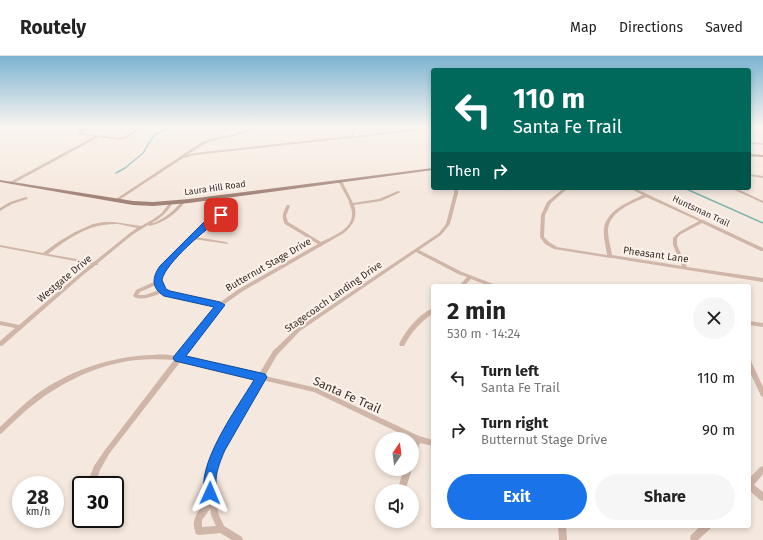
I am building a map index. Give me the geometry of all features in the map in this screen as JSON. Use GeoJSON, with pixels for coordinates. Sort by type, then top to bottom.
{"type":"FeatureCollection","features":[{"type":"Feature","properties":{"kind":"main road"},"geometry":{"type":"LineString","coordinates":[[751,155],[763,156]]}},
{"type":"Feature","properties":{"kind":"main road","name":"Laura Hill Road"},"geometry":{"type":"LineString","coordinates":[[0,181],[115,201],[144,204],[182,202],[431,169]]}},
{"type":"Feature","properties":{"kind":"street"},"geometry":{"type":"LineString","coordinates":[[11,183],[73,150]]}},
{"type":"Feature","properties":{"kind":"street"},"geometry":{"type":"LineString","coordinates":[[115,201],[193,150]]}},
{"type":"Feature","properties":{"kind":"street"},"geometry":{"type":"LineString","coordinates":[[195,150],[194,152],[200,153]]}},
{"type":"Feature","properties":{"kind":"street"},"geometry":{"type":"LineString","coordinates":[[182,157],[200,153],[232,150]]}},
{"type":"Feature","properties":{"kind":"street"},"geometry":{"type":"LineString","coordinates":[[751,175],[763,177]]}},
{"type":"Feature","properties":{"kind":"street","name":"Butternut Stage Drive"},"geometry":{"type":"LineString","coordinates":[[94,476],[97,468],[107,452],[220,305],[241,290],[343,232],[353,223],[355,213],[340,181]]}},
{"type":"Feature","properties":{"kind":"street","name":"Stagecoach Landing Drive"},"geometry":{"type":"LineString","coordinates":[[221,529],[212,500],[210,479],[214,461],[221,446],[275,353],[298,330],[440,234],[448,224],[456,190]]}},
{"type":"Feature","properties":{"kind":"street","name":"Pheasant Lane"},"geometry":{"type":"LineString","coordinates":[[564,190],[549,202],[543,215],[542,237],[546,243],[556,248],[763,280]]}},
{"type":"Feature","properties":{"kind":"street","name":"Huntsman Trail"},"geometry":{"type":"LineString","coordinates":[[636,190],[763,250]]}},
{"type":"Feature","properties":{"kind":"street"},"geometry":{"type":"LineString","coordinates":[[736,190],[763,202]]}},
{"type":"Feature","properties":{"kind":"street"},"geometry":{"type":"LineString","coordinates":[[351,204],[380,200],[399,192]]}},
{"type":"Feature","properties":{"kind":"street"},"geometry":{"type":"LineString","coordinates":[[610,257],[606,230],[608,223],[614,214],[626,205],[647,195]]}},
{"type":"Feature","properties":{"kind":"street"},"geometry":{"type":"LineString","coordinates":[[0,210],[11,203],[26,198]]}},
{"type":"Feature","properties":{"kind":"street","name":"Westgate Drive"},"geometry":{"type":"LineString","coordinates":[[140,228],[167,219],[177,210],[182,202]]}},
{"type":"Feature","properties":{"kind":"street","name":"Westgate Drive"},"geometry":{"type":"LineString","coordinates":[[0,344],[140,228],[168,210],[171,203]]}},
{"type":"Feature","properties":{"kind":"street"},"geometry":{"type":"LineString","coordinates":[[288,206],[284,214],[286,223],[321,244]]}},
{"type":"Feature","properties":{"kind":"street"},"geometry":{"type":"LineString","coordinates":[[220,305],[178,297],[162,290],[158,282],[159,274],[163,268],[211,220],[221,215]]}},
{"type":"Feature","properties":{"kind":"street"},"geometry":{"type":"LineString","coordinates":[[685,268],[675,244],[675,238],[680,233],[703,221]]}},
{"type":"Feature","properties":{"kind":"street"},"geometry":{"type":"LineString","coordinates":[[44,254],[72,234],[91,226],[114,222],[140,228]]}},
{"type":"Feature","properties":{"kind":"street"},"geometry":{"type":"LineString","coordinates":[[193,238],[226,243]]}},
{"type":"Feature","properties":{"kind":"street"},"geometry":{"type":"LineString","coordinates":[[0,246],[96,264]]}},
{"type":"Feature","properties":{"kind":"street"},"geometry":{"type":"LineString","coordinates":[[416,251],[470,277],[489,284]]}},
{"type":"Feature","properties":{"kind":"street"},"geometry":{"type":"LineString","coordinates":[[463,284],[470,277]]}},
{"type":"Feature","properties":{"kind":"street"},"geometry":{"type":"LineString","coordinates":[[158,282],[138,291],[135,296],[147,296],[162,290]]}},
{"type":"Feature","properties":{"kind":"street"},"geometry":{"type":"LineString","coordinates":[[402,344],[413,325],[431,312]]}},
{"type":"Feature","properties":{"kind":"street"},"geometry":{"type":"LineString","coordinates":[[0,323],[20,327]]}},
{"type":"Feature","properties":{"kind":"street"},"geometry":{"type":"LineString","coordinates":[[751,323],[763,326]]}},
{"type":"Feature","properties":{"kind":"street","name":"Santa Fe Trail"},"geometry":{"type":"LineString","coordinates":[[0,431],[9,420],[45,392],[91,368],[109,362],[142,356],[160,356],[179,358],[315,390],[403,432]]}},
{"type":"Feature","properties":{"kind":"street"},"geometry":{"type":"LineString","coordinates":[[751,367],[763,394]]}},
{"type":"Feature","properties":{"kind":"street","name":"Santa Fe Trail"},"geometry":{"type":"LineString","coordinates":[[419,439],[431,442]]}},
{"type":"Feature","properties":{"kind":"street"},"geometry":{"type":"LineString","coordinates":[[751,483],[763,469]]}},
{"type":"Feature","properties":{"kind":"street"},"geometry":{"type":"LineString","coordinates":[[751,487],[763,497]]}},
{"type":"Feature","properties":{"kind":"street"},"geometry":{"type":"LineString","coordinates":[[212,500],[198,519],[196,525],[199,531],[221,529],[239,540]]}},
{"type":"Feature","properties":{"kind":"street"},"geometry":{"type":"LineString","coordinates":[[562,528],[563,540]]}},
{"type":"Feature","properties":{"kind":"street"},"geometry":{"type":"LineString","coordinates":[[694,538],[704,528]]}},
{"type":"Feature","properties":{"kind":"waterway"},"geometry":{"type":"LineString","coordinates":[[116,173],[125,168],[145,150]]}},
{"type":"Feature","properties":{"kind":"waterway"},"geometry":{"type":"LineString","coordinates":[[689,190],[763,223]]}},
{"type":"Feature","properties":{"kind":"route"},"geometry":{"type":"LineString","coordinates":[[210,493],[210,479],[214,461],[221,446],[261,377],[179,358],[220,305],[167,294],[162,290],[157,280],[163,268],[205,225],[221,215]]}}]}
